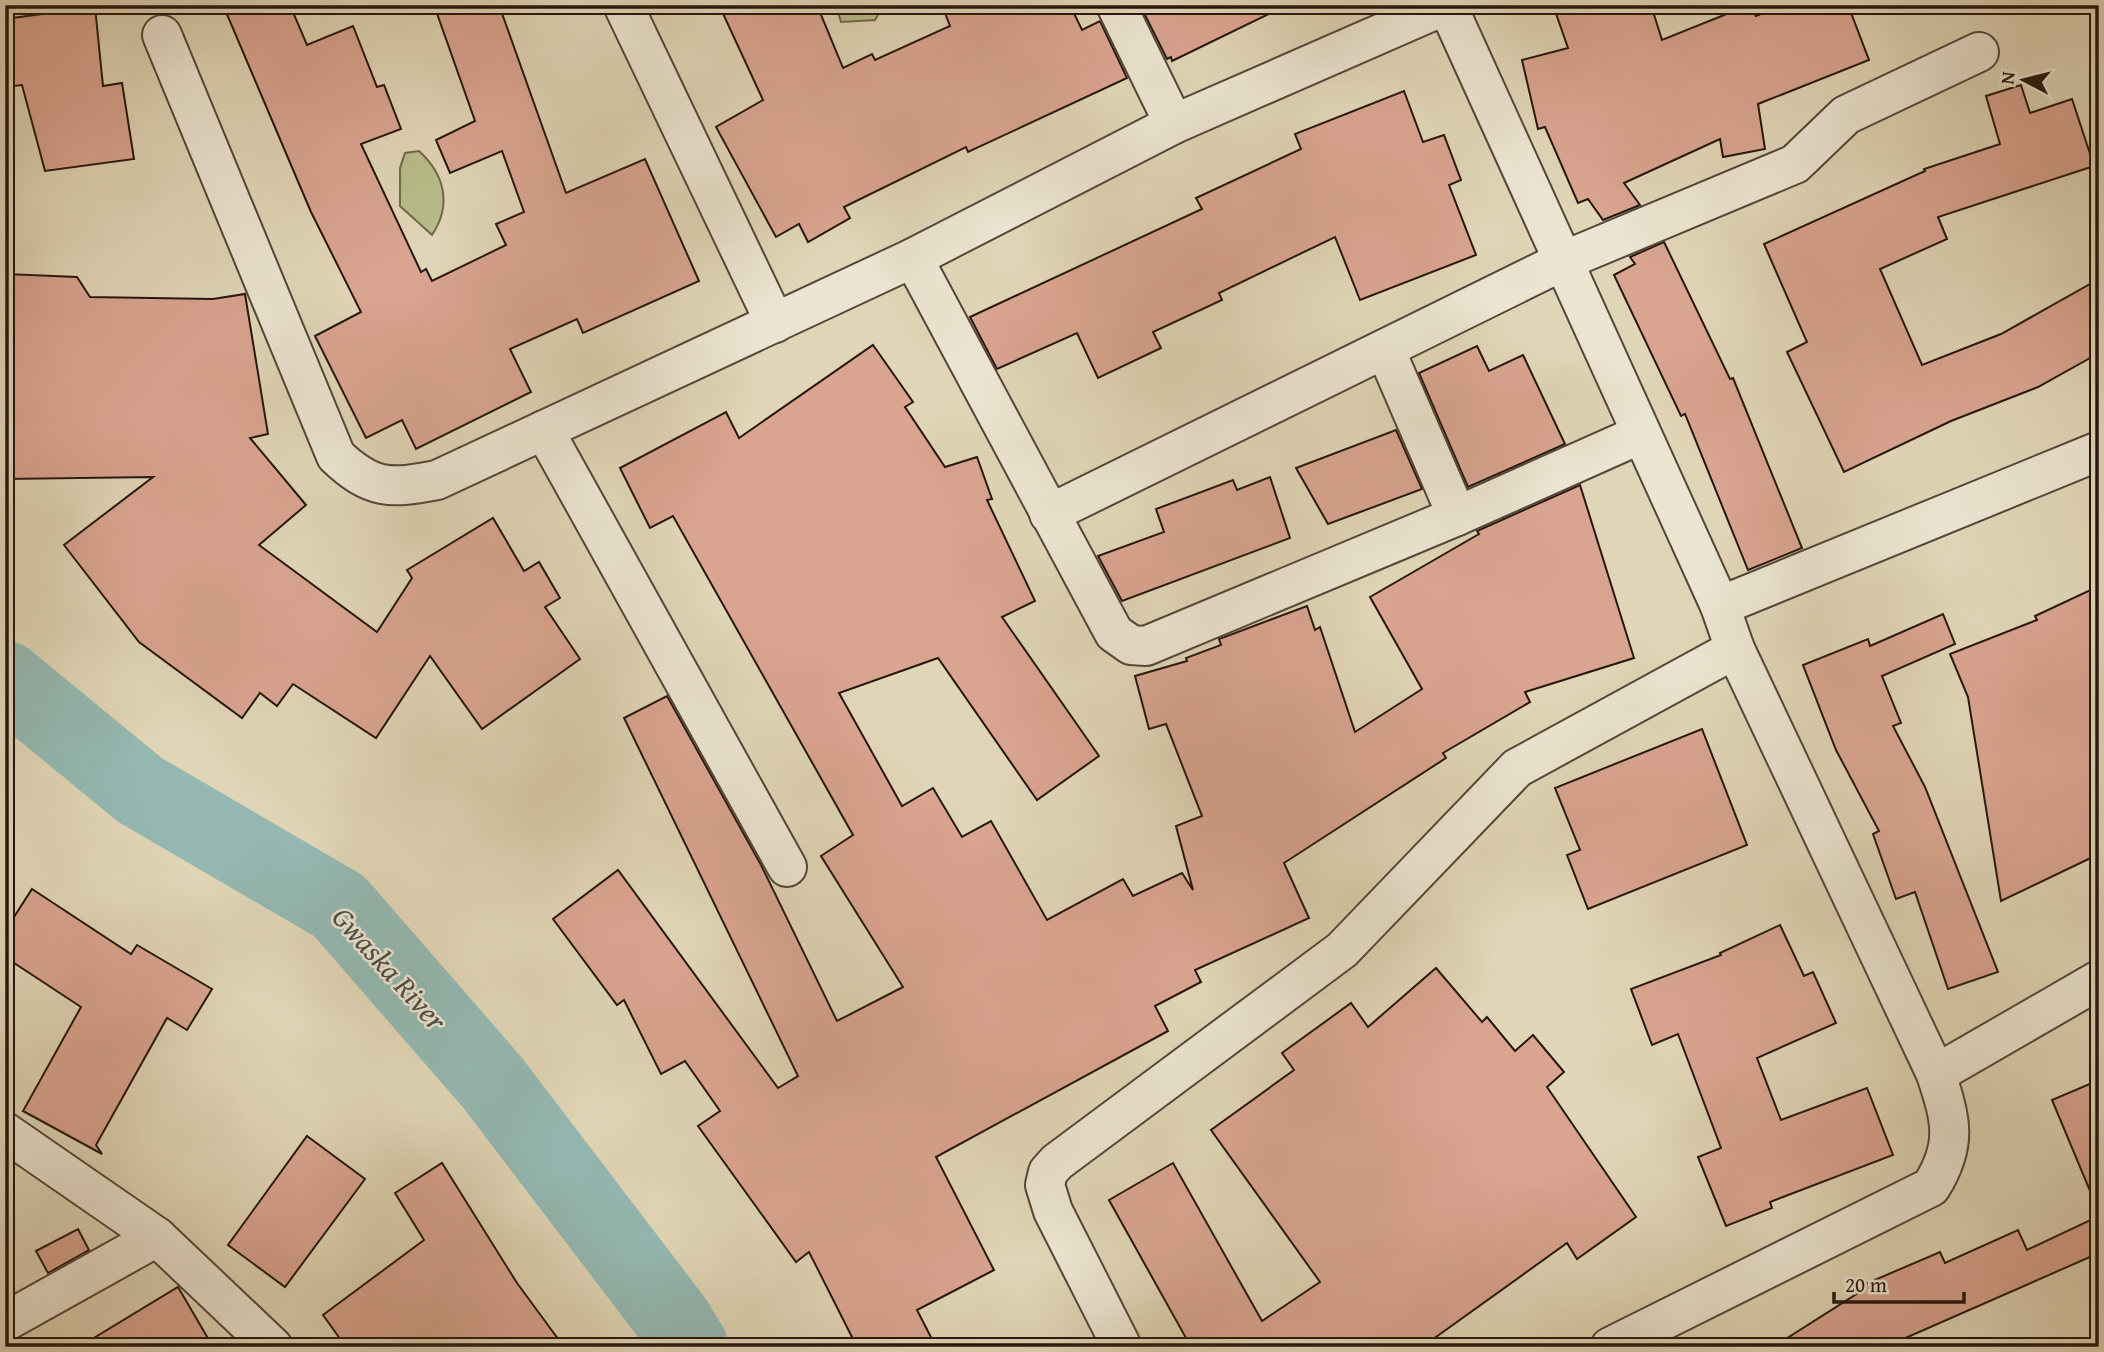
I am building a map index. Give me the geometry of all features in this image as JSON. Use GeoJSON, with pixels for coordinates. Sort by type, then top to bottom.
{"type":"FeatureCollection","features":[{"type":"Feature","properties":{"kind":"street"},"geometry":{"type":"LineString","coordinates":[[623,5],[775,323]]}},
{"type":"Feature","properties":{"kind":"street"},"geometry":{"type":"LineString","coordinates":[[1116,5],[1174,124]]}},
{"type":"Feature","properties":{"kind":"street"},"geometry":{"type":"LineString","coordinates":[[162,35],[336,456],[358,477],[373,484],[401,487],[437,480],[913,258],[1174,124],[1446,5],[1720,606],[1735,649],[1936,1074],[1950,1117],[1950,1143],[1944,1167],[1931,1187],[1611,1347]]}},
{"type":"Feature","properties":{"kind":"street"},"geometry":{"type":"LineString","coordinates":[[1049,514],[1563,261],[1795,164],[1846,115],[1979,52]]}},
{"type":"Feature","properties":{"kind":"street"},"geometry":{"type":"LineString","coordinates":[[913,258],[1114,633],[1121,640],[1139,647],[1457,516],[1641,434]]}},
{"type":"Feature","properties":{"kind":"street"},"geometry":{"type":"LineString","coordinates":[[1385,348],[1457,516]]}},
{"type":"Feature","properties":{"kind":"street"},"geometry":{"type":"LineString","coordinates":[[544,430],[787,867]]}},
{"type":"Feature","properties":{"kind":"street"},"geometry":{"type":"LineString","coordinates":[[1720,606],[2099,451]]}},
{"type":"Feature","properties":{"kind":"street"},"geometry":{"type":"LineString","coordinates":[[1122,1347],[1053,1210],[1045,1185],[1048,1172],[1057,1162],[1342,950],[1517,768],[1735,649]]}},
{"type":"Feature","properties":{"kind":"street"},"geometry":{"type":"LineString","coordinates":[[1936,1074],[2099,980]]}},
{"type":"Feature","properties":{"kind":"street"},"geometry":{"type":"LineString","coordinates":[[5,1132],[157,1237],[273,1347]]}},
{"type":"Feature","properties":{"kind":"street"},"geometry":{"type":"LineString","coordinates":[[5,1322],[157,1237]]}},
{"type":"Feature","properties":{"kind":"green space"},"geometry":{"type":"Polygon","coordinates":[[[836,5],[884,5],[875,20],[841,22],[836,5]]]}},
{"type":"Feature","properties":{"kind":"green space"},"geometry":{"type":"Polygon","coordinates":[[[419,151],[435,170],[443,191],[442,213],[432,235],[400,206],[400,168],[405,153],[419,151]]]}},
{"type":"Feature","properties":{"kind":"building"},"geometry":{"type":"Polygon","coordinates":[[[223,5],[290,5],[307,45],[353,26],[377,87],[384,85],[401,129],[361,144],[421,272],[426,269],[432,281],[506,245],[496,224],[524,212],[502,151],[450,173],[436,140],[475,121],[434,5],[499,5],[566,193],[645,159],[699,281],[583,333],[577,319],[510,349],[531,392],[416,449],[402,420],[366,438],[315,336],[361,312],[311,212],[223,5]]]}},
{"type":"Feature","properties":{"kind":"building"},"geometry":{"type":"Polygon","coordinates":[[[719,5],[817,5],[843,68],[872,54],[875,60],[950,26],[942,5],[1070,5],[1082,30],[1100,21],[1127,78],[968,152],[966,147],[844,207],[850,218],[808,242],[799,224],[776,237],[716,127],[763,100],[719,5]]]}},
{"type":"Feature","properties":{"kind":"building"},"geometry":{"type":"Polygon","coordinates":[[[1140,5],[1287,5],[1172,61],[1171,57],[1167,59],[1140,5]]]}},
{"type":"Feature","properties":{"kind":"building"},"geometry":{"type":"Polygon","coordinates":[[[1553,5],[1651,5],[1662,40],[1749,5],[1756,16],[1783,5],[1848,5],[1869,60],[1758,104],[1765,149],[1723,157],[1720,139],[1624,183],[1640,205],[1603,220],[1588,199],[1578,203],[1545,127],[1538,129],[1522,60],[1568,48],[1553,5]]]}},
{"type":"Feature","properties":{"kind":"building"},"geometry":{"type":"Polygon","coordinates":[[[95,7],[103,86],[122,83],[134,159],[45,171],[22,85],[5,87],[5,19],[95,7]]]}},
{"type":"Feature","properties":{"kind":"building"},"geometry":{"type":"Polygon","coordinates":[[[2021,85],[2030,113],[2072,99],[2094,166],[1938,217],[1947,239],[1880,269],[1922,365],[2001,334],[2099,279],[2099,353],[2038,387],[1951,421],[1844,472],[1787,352],[1807,342],[1764,244],[1925,171],[1924,169],[2000,144],[1986,96],[2021,85]]]}},
{"type":"Feature","properties":{"kind":"building"},"geometry":{"type":"Polygon","coordinates":[[[1404,91],[1423,142],[1444,135],[1461,180],[1449,185],[1476,255],[1360,300],[1335,237],[1219,293],[1222,300],[1153,332],[1161,348],[1098,378],[1077,333],[997,369],[970,317],[1202,209],[1196,198],[1301,149],[1295,134],[1404,91]]]}},
{"type":"Feature","properties":{"kind":"building"},"geometry":{"type":"Polygon","coordinates":[[[1664,242],[1730,379],[1733,378],[1802,548],[1748,570],[1685,414],[1681,416],[1614,275],[1635,264],[1630,257],[1664,242]]]}},
{"type":"Feature","properties":{"kind":"building"},"geometry":{"type":"Polygon","coordinates":[[[5,274],[77,277],[90,297],[213,299],[245,294],[268,434],[250,438],[306,505],[259,545],[377,632],[412,578],[407,570],[493,518],[524,571],[539,562],[560,598],[545,607],[580,659],[482,729],[430,656],[376,738],[293,684],[277,706],[260,693],[242,718],[139,642],[64,545],[153,477],[5,479],[5,274]]]}},
{"type":"Feature","properties":{"kind":"building"},"geometry":{"type":"Polygon","coordinates":[[[873,345],[913,402],[905,407],[945,467],[977,457],[992,499],[987,500],[1035,601],[1002,617],[1099,756],[1037,800],[938,658],[839,693],[902,806],[933,788],[962,837],[991,821],[1047,920],[1123,879],[1133,896],[1182,873],[1193,890],[1176,826],[1202,816],[1166,724],[1149,729],[1135,676],[1187,661],[1186,658],[1221,645],[1219,639],[1307,606],[1315,630],[1320,627],[1355,732],[1422,689],[1370,597],[1479,534],[1477,531],[1580,485],[1634,658],[1525,692],[1530,702],[1443,753],[1446,758],[1284,863],[1309,918],[1195,970],[1201,982],[1155,1006],[1168,1031],[936,1157],[994,1270],[917,1310],[936,1347],[857,1347],[809,1252],[796,1262],[698,1126],[720,1111],[685,1061],[661,1074],[624,1000],[617,1005],[553,919],[618,870],[778,1088],[798,1076],[624,718],[667,696],[761,865],[837,1021],[903,987],[821,856],[853,835],[673,516],[650,528],[620,468],[726,412],[739,438],[873,345]]]}},
{"type":"Feature","properties":{"kind":"building"},"geometry":{"type":"Polygon","coordinates":[[[1477,346],[1489,371],[1523,355],[1565,444],[1468,487],[1419,373],[1477,346]]]}},
{"type":"Feature","properties":{"kind":"building"},"geometry":{"type":"Polygon","coordinates":[[[1396,430],[1422,489],[1328,524],[1296,468],[1396,430]]]}},
{"type":"Feature","properties":{"kind":"building"},"geometry":{"type":"Polygon","coordinates":[[[1270,477],[1290,538],[1122,601],[1098,556],[1164,532],[1156,509],[1233,480],[1237,490],[1270,477]]]}},
{"type":"Feature","properties":{"kind":"building"},"geometry":{"type":"Polygon","coordinates":[[[2099,586],[2099,854],[2001,901],[1968,697],[1950,654],[2037,620],[2035,616],[2099,586]]]}},
{"type":"Feature","properties":{"kind":"building"},"geometry":{"type":"Polygon","coordinates":[[[1943,614],[1955,644],[1882,676],[1901,723],[1893,726],[1925,787],[1998,972],[1948,989],[1915,892],[1896,899],[1873,834],[1879,831],[1836,750],[1803,665],[1868,639],[1870,646],[1943,614]]]}},
{"type":"Feature","properties":{"kind":"building"},"geometry":{"type":"Polygon","coordinates":[[[1702,729],[1747,845],[1588,909],[1567,855],[1580,850],[1555,788],[1702,729]]]}},
{"type":"Feature","properties":{"kind":"building"},"geometry":{"type":"Polygon","coordinates":[[[32,889],[131,954],[137,945],[212,989],[187,1030],[167,1018],[96,1145],[102,1154],[23,1111],[81,1007],[5,957],[5,931],[32,889]]]}},
{"type":"Feature","properties":{"kind":"building"},"geometry":{"type":"Polygon","coordinates":[[[1780,925],[1804,976],[1813,972],[1836,1023],[1757,1058],[1781,1120],[1867,1088],[1893,1155],[1770,1202],[1772,1208],[1726,1226],[1698,1157],[1721,1148],[1678,1034],[1652,1045],[1631,989],[1721,955],[1720,953],[1780,925]]]}},
{"type":"Feature","properties":{"kind":"building"},"geometry":{"type":"Polygon","coordinates":[[[1436,968],[1482,1022],[1487,1017],[1515,1051],[1533,1035],[1564,1072],[1547,1087],[1636,1217],[1577,1259],[1567,1243],[1422,1347],[1191,1347],[1109,1200],[1173,1163],[1262,1321],[1320,1282],[1211,1130],[1294,1070],[1282,1053],[1351,1003],[1368,1027],[1436,968]]]}},
{"type":"Feature","properties":{"kind":"building"},"geometry":{"type":"Polygon","coordinates":[[[2099,1080],[2099,1210],[2098,1210],[2052,1100],[2099,1080]]]}},
{"type":"Feature","properties":{"kind":"building"},"geometry":{"type":"Polygon","coordinates":[[[307,1136],[365,1179],[285,1287],[228,1245],[307,1136]]]}},
{"type":"Feature","properties":{"kind":"building"},"geometry":{"type":"Polygon","coordinates":[[[442,1163],[517,1283],[564,1347],[346,1347],[323,1315],[424,1240],[395,1193],[442,1163]]]}},
{"type":"Feature","properties":{"kind":"building"},"geometry":{"type":"Polygon","coordinates":[[[2099,1216],[2099,1253],[1885,1347],[1773,1347],[1858,1293],[1856,1288],[1940,1252],[1945,1263],[2018,1230],[2027,1250],[2099,1216]]]}},
{"type":"Feature","properties":{"kind":"building"},"geometry":{"type":"Polygon","coordinates":[[[78,1229],[89,1250],[48,1273],[36,1251],[78,1229]]]}},
{"type":"Feature","properties":{"kind":"building"},"geometry":{"type":"Polygon","coordinates":[[[178,1287],[213,1347],[79,1347],[178,1287]]]}},
{"type":"Feature","properties":{"kind":"waterway","name":"Gwaska River"},"geometry":{"type":"LineString","coordinates":[[5,679],[140,790],[339,906],[492,1082],[675,1322],[690,1347]]}}]}
